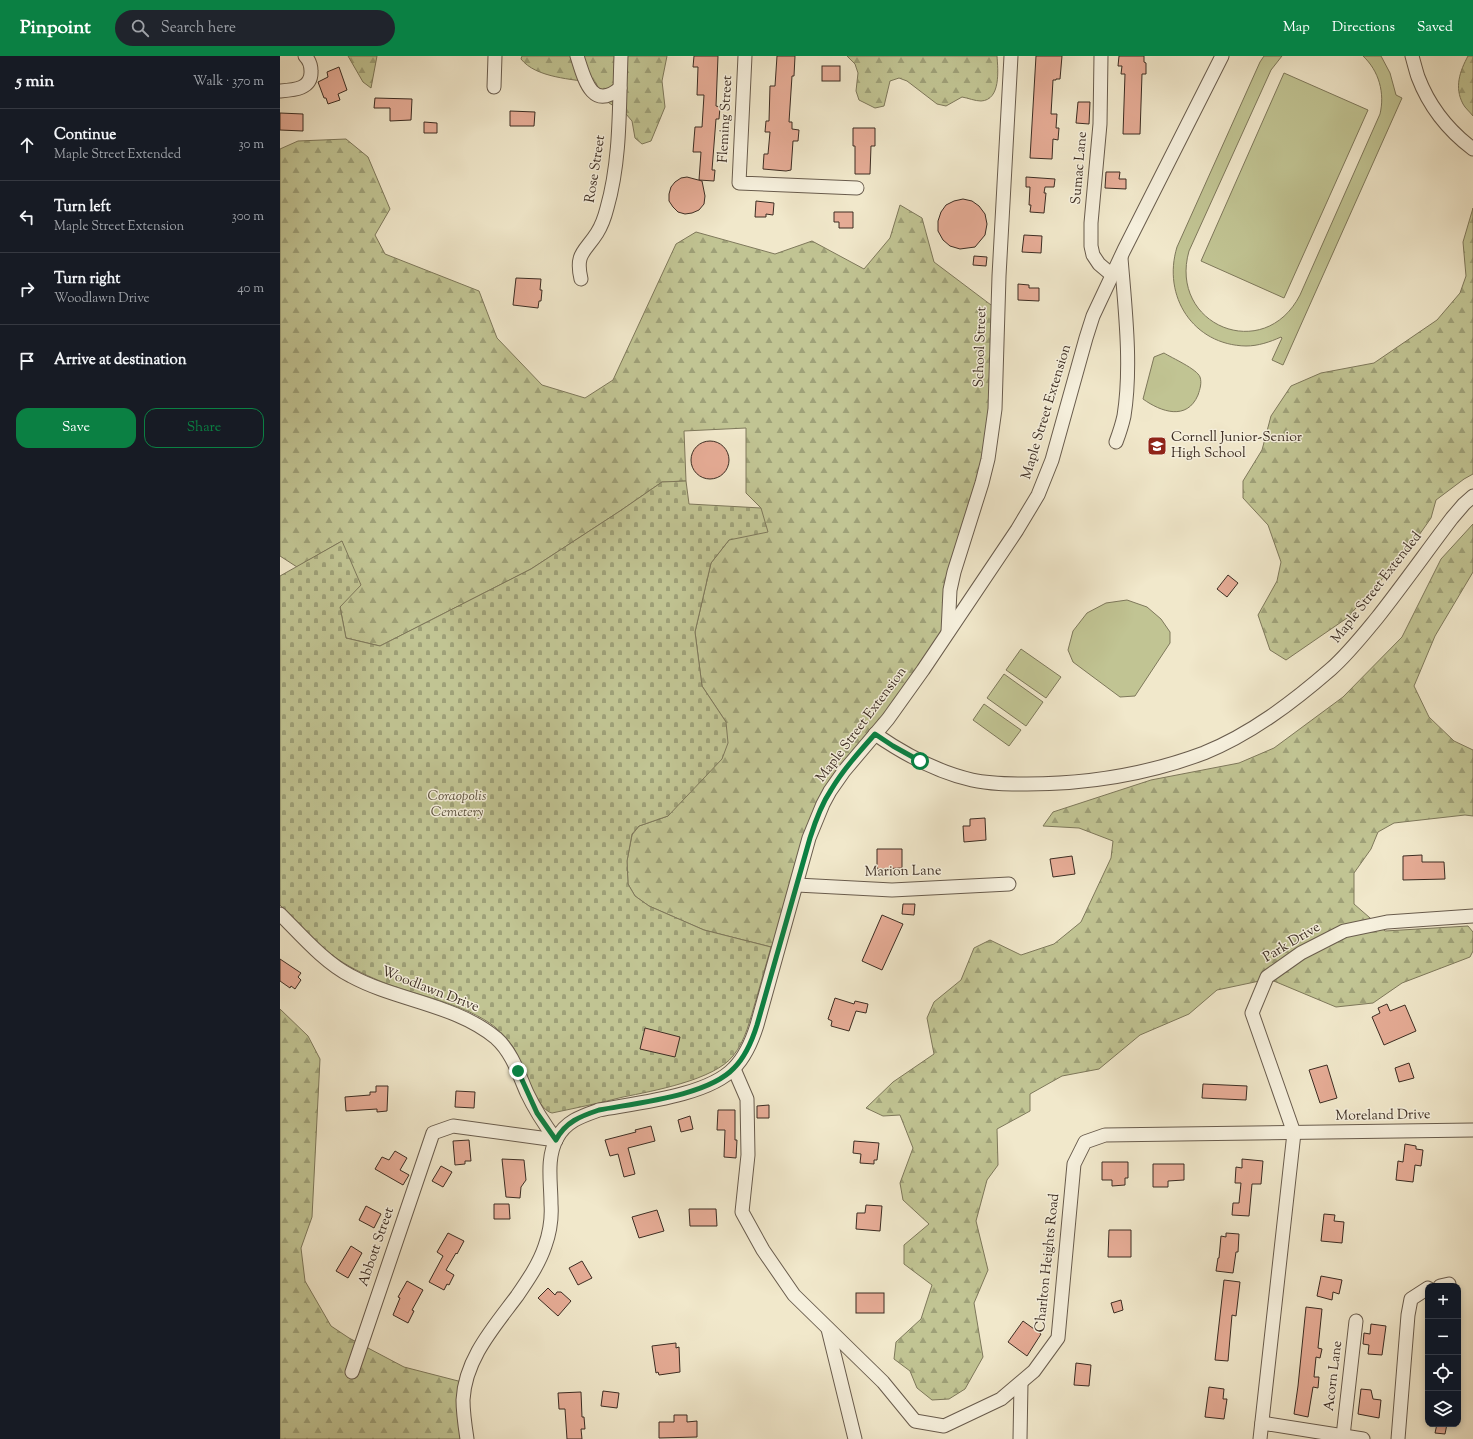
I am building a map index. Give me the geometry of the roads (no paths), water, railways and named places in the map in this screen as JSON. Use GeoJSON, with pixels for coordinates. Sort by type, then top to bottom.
{"type":"FeatureCollection","features":[{"type":"Feature","properties":{"kind":"street"},"geometry":{"type":"LineString","coordinates":[[280,91],[297,89],[308,83],[311,66],[305,56]]}},
{"type":"Feature","properties":{"kind":"street"},"geometry":{"type":"LineString","coordinates":[[494,56],[494,87]]}},
{"type":"Feature","properties":{"kind":"street"},"geometry":{"type":"LineString","coordinates":[[577,56],[587,85],[596,94],[606,97],[620,88]]}},
{"type":"Feature","properties":{"kind":"street","name":"Rose Street"},"geometry":{"type":"LineString","coordinates":[[580,279],[580,256],[602,225],[611,188],[618,148],[620,56]]}},
{"type":"Feature","properties":{"kind":"street","name":"Fleming Street"},"geometry":{"type":"LineString","coordinates":[[745,56],[739,183],[857,188]]}},
{"type":"Feature","properties":{"kind":"street","name":"School Street"},"geometry":{"type":"LineString","coordinates":[[948,633],[950,590],[988,459],[995,409],[999,276],[1011,56]]}},
{"type":"Feature","properties":{"kind":"street","name":"Sumac Lane"},"geometry":{"type":"LineString","coordinates":[[1101,56],[1100,124],[1091,223],[1091,246],[1093,255],[1099,264],[1112,275]]}},
{"type":"Feature","properties":{"kind":"street","name":"Maple Street Extension"},"geometry":{"type":"LineString","coordinates":[[467,1439],[463,1413],[463,1398],[470,1368],[486,1337],[532,1273],[545,1246],[549,1233],[551,1213],[550,1162],[552,1150],[560,1132],[574,1120],[586,1114],[684,1093],[711,1083],[734,1069],[747,1050],[757,1025],[810,838],[827,798],[844,771],[903,699],[1017,530],[1038,495],[1052,460],[1086,338],[1099,304],[1121,256],[1222,56]]}},
{"type":"Feature","properties":{"kind":"street"},"geometry":{"type":"LineString","coordinates":[[1412,56],[1418,77],[1443,121],[1473,149]]}},
{"type":"Feature","properties":{"kind":"street"},"geometry":{"type":"LineString","coordinates":[[1116,442],[1124,417],[1127,387],[1126,322],[1121,256]]}},
{"type":"Feature","properties":{"kind":"street","name":"Maple Street Extended"},"geometry":{"type":"LineString","coordinates":[[875,734],[920,761],[971,780],[996,784],[1082,782],[1118,776],[1165,765],[1204,752],[1236,737],[1264,721],[1294,700],[1332,668],[1361,638],[1452,518],[1473,496]]}},
{"type":"Feature","properties":{"kind":"street","name":"Marion Lane"},"geometry":{"type":"LineString","coordinates":[[797,885],[892,890],[1009,884]]}},
{"type":"Feature","properties":{"kind":"street","name":"Woodlawn Drive"},"geometry":{"type":"LineString","coordinates":[[280,914],[315,949],[351,976],[378,988],[458,1016],[480,1026],[497,1039],[508,1052],[537,1113],[556,1140]]}},
{"type":"Feature","properties":{"kind":"street","name":"Park Drive"},"geometry":{"type":"LineString","coordinates":[[1294,1133],[1252,1013],[1267,977],[1301,953],[1344,931],[1387,922],[1473,916]]}},
{"type":"Feature","properties":{"kind":"street","name":"Charlton Heights Road"},"geometry":{"type":"LineString","coordinates":[[734,1069],[747,1099],[748,1155],[742,1212],[762,1250],[794,1295],[883,1382],[915,1421],[944,1426],[1001,1399],[1034,1372],[1058,1338],[1074,1164],[1085,1142],[1105,1135],[1294,1133]]}},
{"type":"Feature","properties":{"kind":"street","name":"Abbott Street"},"geometry":{"type":"LineString","coordinates":[[352,1372],[433,1133],[453,1126],[556,1140]]}},
{"type":"Feature","properties":{"kind":"street","name":"Moreland Drive"},"geometry":{"type":"LineString","coordinates":[[1294,1133],[1473,1130]]}},
{"type":"Feature","properties":{"kind":"street"},"geometry":{"type":"LineString","coordinates":[[1260,1439],[1294,1133]]}},
{"type":"Feature","properties":{"kind":"street"},"geometry":{"type":"LineString","coordinates":[[1398,1439],[1408,1315],[1411,1299],[1425,1290]]}},
{"type":"Feature","properties":{"kind":"street","name":"Acorn Lane"},"geometry":{"type":"LineString","coordinates":[[1343,1436],[1356,1320]]}},
{"type":"Feature","properties":{"kind":"street"},"geometry":{"type":"LineString","coordinates":[[828,1329],[855,1439]]}},
{"type":"Feature","properties":{"kind":"street"},"geometry":{"type":"LineString","coordinates":[[1020,1439],[1021,1383]]}},
{"type":"Feature","properties":{"kind":"street"},"geometry":{"type":"LineString","coordinates":[[1262,1423],[1363,1439]]}},
{"type":"Feature","properties":{"kind":"place","name":"Cornell Junior-Senior High School"},"geometry":{"type":"Point","coordinates":[1157,446]}},
{"type":"Feature","properties":{"kind":"park label","name":"Coraopolis Cemetery"},"geometry":{"type":"Point","coordinates":[457,806]}}]}
